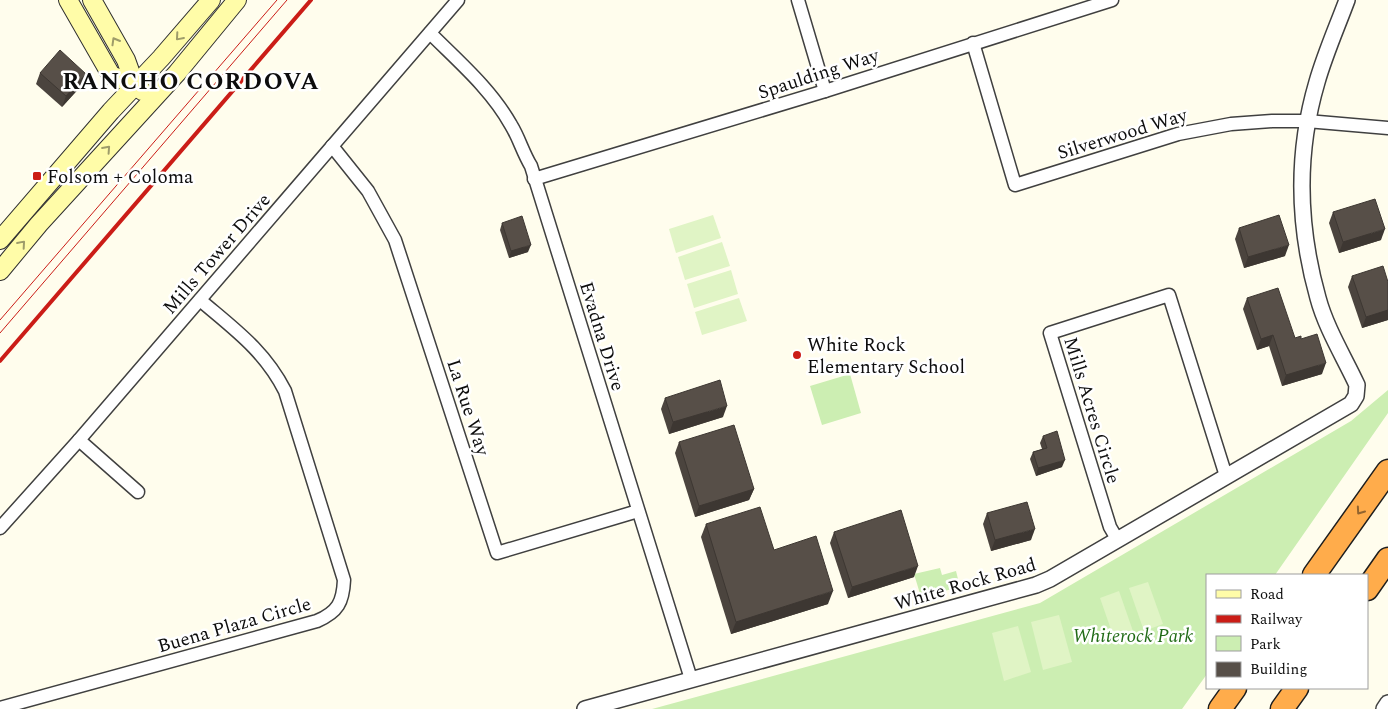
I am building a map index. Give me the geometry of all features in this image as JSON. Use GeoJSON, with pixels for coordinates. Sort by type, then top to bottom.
{"type":"FeatureCollection","features":[{"type":"Feature","properties":{"kind":"highway"},"geometry":{"type":"LineString","coordinates":[[1315,574],[1388,471]]}},
{"type":"Feature","properties":{"kind":"highway"},"geometry":{"type":"LineString","coordinates":[[1368,588],[1388,559]]}},
{"type":"Feature","properties":{"kind":"highway"},"geometry":{"type":"LineString","coordinates":[[1220,709],[1234,689]]}},
{"type":"Feature","properties":{"kind":"highway"},"geometry":{"type":"LineString","coordinates":[[1282,709],[1296,689]]}},
{"type":"Feature","properties":{"kind":"main road"},"geometry":{"type":"LineString","coordinates":[[68,0],[110,75],[135,85],[152,100]]}},
{"type":"Feature","properties":{"kind":"main road"},"geometry":{"type":"LineString","coordinates":[[92,0],[126,60],[135,85]]}},
{"type":"Feature","properties":{"kind":"main road"},"geometry":{"type":"LineString","coordinates":[[0,240],[211,0]]}},
{"type":"Feature","properties":{"kind":"main road"},"geometry":{"type":"LineString","coordinates":[[0,271],[39,224],[152,100],[237,0]]}},
{"type":"Feature","properties":{"kind":"street","name":"Mills Tower Drive"},"geometry":{"type":"LineString","coordinates":[[0,528],[80,440],[458,0]]}},
{"type":"Feature","properties":{"kind":"street"},"geometry":{"type":"LineString","coordinates":[[798,0],[825,91]]}},
{"type":"Feature","properties":{"kind":"street","name":"Spaulding Way"},"geometry":{"type":"LineString","coordinates":[[534,180],[825,91],[1112,0]]}},
{"type":"Feature","properties":{"kind":"street"},"geometry":{"type":"LineString","coordinates":[[1307,122],[1318,80],[1347,0]]}},
{"type":"Feature","properties":{"kind":"street","name":"Evadna Drive"},"geometry":{"type":"LineString","coordinates":[[430,33],[475,78],[495,102],[511,125],[531,166],[691,679]]}},
{"type":"Feature","properties":{"kind":"street","name":"Silverwood Way"},"geometry":{"type":"LineString","coordinates":[[972,43],[1015,185],[1178,134],[1231,124],[1272,121],[1388,128]]}},
{"type":"Feature","properties":{"kind":"street","name":"White Rock Road"},"geometry":{"type":"LineString","coordinates":[[585,709],[1036,585],[1050,579],[1351,404],[1356,396],[1357,384],[1318,300],[1306,248],[1301,195],[1302,158],[1307,122]]}},
{"type":"Feature","properties":{"kind":"street","name":"La Rue Way"},"geometry":{"type":"LineString","coordinates":[[332,146],[368,191],[396,240],[497,553],[638,510]]}},
{"type":"Feature","properties":{"kind":"street","name":"Mills Acres Circle"},"geometry":{"type":"LineString","coordinates":[[1117,540],[1110,527],[1050,333],[1169,296],[1226,476]]}},
{"type":"Feature","properties":{"kind":"street","name":"Buena Plaza Circle"},"geometry":{"type":"LineString","coordinates":[[0,708],[318,621],[330,616],[339,606],[344,593],[344,580],[285,391],[262,354],[200,300]]}},
{"type":"Feature","properties":{"kind":"street"},"geometry":{"type":"LineString","coordinates":[[80,440],[138,492]]}},
{"type":"Feature","properties":{"kind":"street"},"geometry":{"type":"LineString","coordinates":[[1384,709],[1388,703]]}},
{"type":"Feature","properties":{"kind":"green space"},"geometry":{"type":"Polygon","coordinates":[[[713,215],[721,238],[676,253],[669,229],[713,215]]]}},
{"type":"Feature","properties":{"kind":"green space"},"geometry":{"type":"Polygon","coordinates":[[[722,242],[730,266],[685,280],[678,257],[722,242]]]}},
{"type":"Feature","properties":{"kind":"green space"},"geometry":{"type":"Polygon","coordinates":[[[731,270],[738,294],[694,308],[687,284],[731,270]]]}},
{"type":"Feature","properties":{"kind":"green space"},"geometry":{"type":"Polygon","coordinates":[[[739,298],[747,321],[702,335],[695,312],[739,298]]]}},
{"type":"Feature","properties":{"kind":"green space"},"geometry":{"type":"Polygon","coordinates":[[[850,374],[861,413],[822,425],[810,386],[850,374]]]}},
{"type":"Feature","properties":{"kind":"green space","name":"Whiterock Park"},"geometry":{"type":"Polygon","coordinates":[[[1388,390],[1388,413],[1276,574],[1206,574],[1206,675],[1182,709],[652,709],[1040,603],[1351,421],[1388,390]]]}},
{"type":"Feature","properties":{"kind":"green space"},"geometry":{"type":"Polygon","coordinates":[[[940,568],[942,575],[956,571],[960,587],[921,597],[914,574],[940,568]]]}},
{"type":"Feature","properties":{"kind":"green space"},"geometry":{"type":"Polygon","coordinates":[[[1148,582],[1163,624],[1144,631],[1129,588],[1148,582]]]}},
{"type":"Feature","properties":{"kind":"green space"},"geometry":{"type":"Polygon","coordinates":[[[1119,591],[1134,634],[1115,641],[1100,598],[1119,591]]]}},
{"type":"Feature","properties":{"kind":"green space"},"geometry":{"type":"Polygon","coordinates":[[[1059,615],[1072,662],[1043,670],[1031,622],[1059,615]]]}},
{"type":"Feature","properties":{"kind":"green space"},"geometry":{"type":"Polygon","coordinates":[[[1018,626],[1031,672],[1004,681],[992,633],[1018,626]]]}},
{"type":"Feature","properties":{"kind":"building"},"geometry":{"type":"Polygon","coordinates":[[[60,50],[86,74],[66,96],[40,73],[60,50]]]}},
{"type":"Feature","properties":{"kind":"building"},"geometry":{"type":"Polygon","coordinates":[[[1375,199],[1385,229],[1343,242],[1333,212],[1375,199]]]}},
{"type":"Feature","properties":{"kind":"building"},"geometry":{"type":"Polygon","coordinates":[[[1279,215],[1289,245],[1248,257],[1239,228],[1279,215]]]}},
{"type":"Feature","properties":{"kind":"building"},"geometry":{"type":"Polygon","coordinates":[[[522,216],[531,245],[511,251],[502,223],[522,216]]]}},
{"type":"Feature","properties":{"kind":"building"},"geometry":{"type":"Polygon","coordinates":[[[1383,266],[1388,282],[1388,310],[1366,317],[1352,276],[1383,266]]]}},
{"type":"Feature","properties":{"kind":"building"},"geometry":{"type":"Polygon","coordinates":[[[1278,288],[1295,338],[1301,336],[1301,339],[1317,334],[1326,363],[1286,375],[1273,335],[1261,339],[1247,298],[1278,288]]]}},
{"type":"Feature","properties":{"kind":"building"},"geometry":{"type":"Polygon","coordinates":[[[720,380],[727,406],[673,422],[665,398],[720,380]]]}},
{"type":"Feature","properties":{"kind":"building"},"geometry":{"type":"Polygon","coordinates":[[[734,425],[754,489],[699,506],[679,442],[734,425]]]}},
{"type":"Feature","properties":{"kind":"building"},"geometry":{"type":"Polygon","coordinates":[[[1057,431],[1065,460],[1038,468],[1033,452],[1047,448],[1043,436],[1057,431]]]}},
{"type":"Feature","properties":{"kind":"building"},"geometry":{"type":"Polygon","coordinates":[[[1027,502],[1035,529],[995,540],[987,513],[1027,502]]]}},
{"type":"Feature","properties":{"kind":"building"},"geometry":{"type":"Polygon","coordinates":[[[760,507],[774,550],[816,536],[833,591],[736,622],[706,524],[760,507]]]}},
{"type":"Feature","properties":{"kind":"building"},"geometry":{"type":"Polygon","coordinates":[[[901,510],[918,566],[852,587],[834,532],[901,510]]]}},
{"type":"Feature","properties":{"kind":"tram line"},"geometry":{"type":"LineString","coordinates":[[0,320],[277,0]]}},
{"type":"Feature","properties":{"kind":"tram line"},"geometry":{"type":"LineString","coordinates":[[0,333],[287,0]]}},
{"type":"Feature","properties":{"kind":"railway"},"geometry":{"type":"LineString","coordinates":[[0,361],[311,0]]}},
{"type":"Feature","properties":{"kind":"place","name":"Folsom + Coloma"},"geometry":{"type":"Point","coordinates":[37,176]}},
{"type":"Feature","properties":{"kind":"place","name":"White Rock Elementary School"},"geometry":{"type":"Point","coordinates":[797,355]}},
{"type":"Feature","properties":{"kind":"district","name":"RANCHO CORDOVA"},"geometry":{"type":"Point","coordinates":[191,81]}}]}
